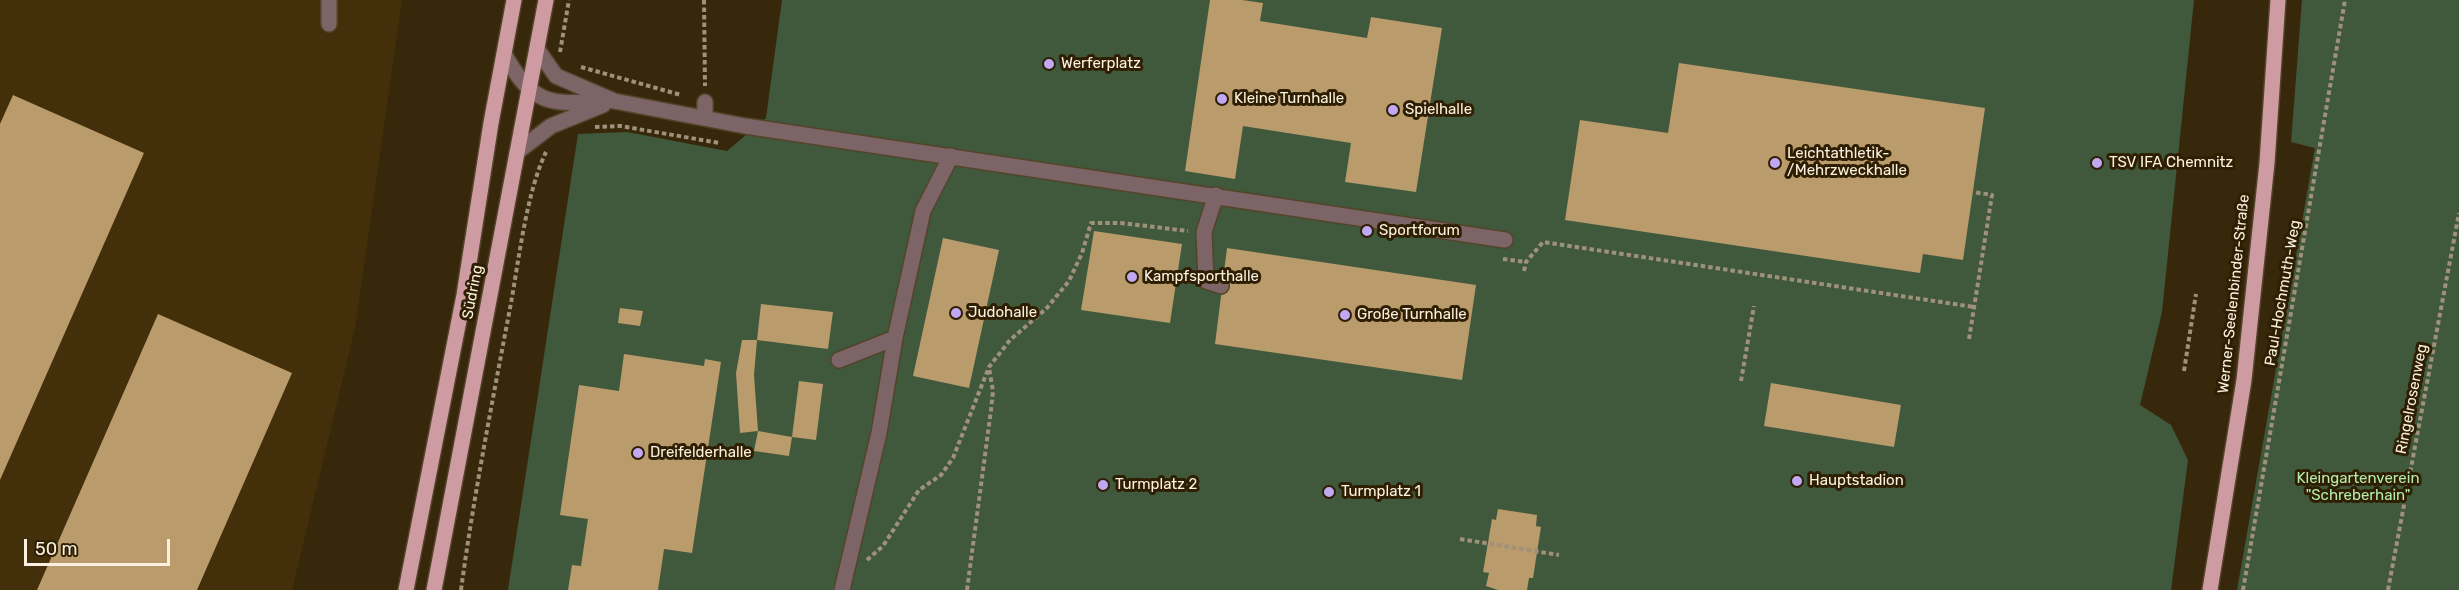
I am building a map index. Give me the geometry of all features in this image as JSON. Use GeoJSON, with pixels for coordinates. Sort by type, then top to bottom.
{"type":"FeatureCollection","features":[{"type":"Feature","properties":{"kind":"main road","name":"Südring"},"geometry":{"type":"LineString","coordinates":[[406,590],[464,295],[514,0]]}},
{"type":"Feature","properties":{"kind":"main road","name":"Südring"},"geometry":{"type":"LineString","coordinates":[[434,590],[546,0]]}},
{"type":"Feature","properties":{"kind":"main road","name":"Werner-Seelenbinder-Straße"},"geometry":{"type":"LineString","coordinates":[[2210,590],[2244,380],[2267,163],[2278,0]]}},
{"type":"Feature","properties":{"kind":"lane"},"geometry":{"type":"LineString","coordinates":[[329,0],[329,24]]}},
{"type":"Feature","properties":{"kind":"lane"},"geometry":{"type":"LineString","coordinates":[[537,49],[556,76],[614,100],[705,118],[756,128],[1505,240]]}},
{"type":"Feature","properties":{"kind":"lane"},"geometry":{"type":"LineString","coordinates":[[504,54],[514,72],[530,90],[550,102],[614,100]]}},
{"type":"Feature","properties":{"kind":"lane"},"geometry":{"type":"LineString","coordinates":[[517,152],[551,126],[614,100]]}},
{"type":"Feature","properties":{"kind":"lane"},"geometry":{"type":"LineString","coordinates":[[705,102],[705,118]]}},
{"type":"Feature","properties":{"kind":"lane"},"geometry":{"type":"LineString","coordinates":[[843,585],[879,433],[895,338],[924,211],[951,156]]}},
{"type":"Feature","properties":{"kind":"lane"},"geometry":{"type":"LineString","coordinates":[[1216,195],[1204,232],[1206,281],[1221,286]]}},
{"type":"Feature","properties":{"kind":"lane"},"geometry":{"type":"LineString","coordinates":[[838,360],[895,338]]}},
{"type":"Feature","properties":{"kind":"path"},"geometry":{"type":"LineString","coordinates":[[556,76],[569,0]]}},
{"type":"Feature","properties":{"kind":"path"},"geometry":{"type":"LineString","coordinates":[[573,64],[705,102],[704,0]]}},
{"type":"Feature","properties":{"kind":"path","name":"Paul-Hochmuth-Weg"},"geometry":{"type":"LineString","coordinates":[[2243,590],[2345,0]]}},
{"type":"Feature","properties":{"kind":"path"},"geometry":{"type":"LineString","coordinates":[[461,590],[472,509],[522,245],[539,167],[548,149],[558,137],[551,126]]}},
{"type":"Feature","properties":{"kind":"path"},"geometry":{"type":"LineString","coordinates":[[588,127],[620,126],[720,143]]}},
{"type":"Feature","properties":{"kind":"path"},"geometry":{"type":"LineString","coordinates":[[1969,339],[1992,195],[1973,192]]}},
{"type":"Feature","properties":{"kind":"path","name":"Ringelrosenweg"},"geometry":{"type":"LineString","coordinates":[[2388,590],[2456,240],[2459,213]]}},
{"type":"Feature","properties":{"kind":"path"},"geometry":{"type":"LineString","coordinates":[[843,585],[883,546],[919,489],[941,475],[947,467],[953,458],[989,367],[1010,340],[1046,309],[1069,281],[1082,253],[1091,223],[1120,222],[1204,232]]}},
{"type":"Feature","properties":{"kind":"path"},"geometry":{"type":"LineString","coordinates":[[1524,271],[1526,262],[1543,242],[1974,307]]}},
{"type":"Feature","properties":{"kind":"path"},"geometry":{"type":"LineString","coordinates":[[1503,259],[1526,262]]}},
{"type":"Feature","properties":{"kind":"path"},"geometry":{"type":"LineString","coordinates":[[2184,371],[2196,294]]}},
{"type":"Feature","properties":{"kind":"path"},"geometry":{"type":"LineString","coordinates":[[1741,381],[1754,306]]}},
{"type":"Feature","properties":{"kind":"path"},"geometry":{"type":"LineString","coordinates":[[967,590],[992,410],[993,391],[989,367]]}},
{"type":"Feature","properties":{"kind":"path"},"geometry":{"type":"LineString","coordinates":[[1460,539],[1558,555]]}},
{"type":"Feature","properties":{"kind":"shaded area"},"geometry":{"type":"Polygon","coordinates":[[[0,0],[402,0],[355,328],[292,590],[0,590],[0,0]]]}},
{"type":"Feature","properties":{"kind":"green space","name":"Sportforum"},"geometry":{"type":"Polygon","coordinates":[[[782,0],[2194,0],[2162,312],[2140,405],[2171,425],[2188,460],[2171,590],[508,590],[578,134],[627,132],[727,151],[766,118],[782,0]]]}},
{"type":"Feature","properties":{"kind":"green space","name":"Kleingartenverein \"Schreberhain\""},"geometry":{"type":"Polygon","coordinates":[[[2302,0],[2459,0],[2459,590],[2237,590],[2315,148],[2291,142],[2302,0]]]}},
{"type":"Feature","properties":{"kind":"building"},"geometry":{"type":"Polygon","coordinates":[[[1210,0],[1242,0],[1263,3],[1260,21],[1367,38],[1371,17],[1442,28],[1416,192],[1345,182],[1351,143],[1243,126],[1235,179],[1185,171],[1210,0]]]}},
{"type":"Feature","properties":{"kind":"building","name":"Leichtathletik- /Mehrzweckhalle"},"geometry":{"type":"Polygon","coordinates":[[[1679,63],[1985,108],[1963,260],[1923,254],[1920,273],[1565,220],[1580,120],[1668,133],[1679,63]]]}},
{"type":"Feature","properties":{"kind":"building"},"geometry":{"type":"Polygon","coordinates":[[[13,95],[144,153],[0,480],[0,124],[13,95]]]}},
{"type":"Feature","properties":{"kind":"building","name":"Kampfsporthalle"},"geometry":{"type":"Polygon","coordinates":[[[1094,231],[1182,244],[1170,323],[1081,310],[1094,231]]]}},
{"type":"Feature","properties":{"kind":"building","name":"Judohalle"},"geometry":{"type":"Polygon","coordinates":[[[943,238],[999,250],[969,388],[913,376],[943,238]]]}},
{"type":"Feature","properties":{"kind":"building","name":"Große Turnhalle"},"geometry":{"type":"Polygon","coordinates":[[[1227,248],[1476,285],[1462,380],[1215,344],[1227,248]]]}},
{"type":"Feature","properties":{"kind":"building"},"geometry":{"type":"Polygon","coordinates":[[[761,304],[833,312],[828,349],[757,340],[761,304]]]}},
{"type":"Feature","properties":{"kind":"building"},"geometry":{"type":"Polygon","coordinates":[[[620,308],[643,311],[640,326],[618,323],[620,308]]]}},
{"type":"Feature","properties":{"kind":"building"},"geometry":{"type":"Polygon","coordinates":[[[158,314],[292,373],[197,590],[37,590],[158,314]]]}},
{"type":"Feature","properties":{"kind":"building"},"geometry":{"type":"Polygon","coordinates":[[[742,340],[757,340],[754,375],[758,431],[740,433],[736,373],[742,340]]]}},
{"type":"Feature","properties":{"kind":"building","name":"Dreifelderhalle"},"geometry":{"type":"Polygon","coordinates":[[[624,354],[704,366],[705,359],[721,362],[692,553],[664,549],[658,590],[568,590],[572,565],[581,566],[588,519],[560,515],[579,385],[619,391],[624,354]]]}},
{"type":"Feature","properties":{"kind":"building"},"geometry":{"type":"Polygon","coordinates":[[[799,381],[823,384],[816,440],[792,437],[799,381]]]}},
{"type":"Feature","properties":{"kind":"building"},"geometry":{"type":"Polygon","coordinates":[[[1771,383],[1901,405],[1894,447],[1764,426],[1771,383]]]}},
{"type":"Feature","properties":{"kind":"building"},"geometry":{"type":"Polygon","coordinates":[[[758,431],[792,437],[789,456],[754,451],[758,431]]]}},
{"type":"Feature","properties":{"kind":"building"},"geometry":{"type":"Polygon","coordinates":[[[1498,509],[1537,515],[1536,526],[1541,527],[1533,578],[1529,578],[1527,590],[1498,590],[1486,586],[1489,573],[1483,572],[1492,519],[1496,520],[1498,509]]]}},
{"type":"Feature","properties":{"kind":"place","name":"Werferplatz"},"geometry":{"type":"Point","coordinates":[1049,64]}},
{"type":"Feature","properties":{"kind":"place","name":"Kleine Turnhalle"},"geometry":{"type":"Point","coordinates":[1222,99]}},
{"type":"Feature","properties":{"kind":"place","name":"Spielhalle"},"geometry":{"type":"Point","coordinates":[1393,110]}},
{"type":"Feature","properties":{"kind":"place","name":"Leichtathletik- /Mehrzweckhalle"},"geometry":{"type":"Point","coordinates":[1775,163]}},
{"type":"Feature","properties":{"kind":"place","name":"TSV IFA Chemnitz"},"geometry":{"type":"Point","coordinates":[2097,163]}},
{"type":"Feature","properties":{"kind":"place","name":"Sportforum"},"geometry":{"type":"Point","coordinates":[1367,231]}},
{"type":"Feature","properties":{"kind":"place","name":"Kampfsporthalle"},"geometry":{"type":"Point","coordinates":[1132,277]}},
{"type":"Feature","properties":{"kind":"place","name":"Judohalle"},"geometry":{"type":"Point","coordinates":[956,313]}},
{"type":"Feature","properties":{"kind":"place","name":"Große Turnhalle"},"geometry":{"type":"Point","coordinates":[1345,315]}},
{"type":"Feature","properties":{"kind":"place","name":"Dreifelderhalle"},"geometry":{"type":"Point","coordinates":[638,453]}},
{"type":"Feature","properties":{"kind":"place","name":"Hauptstadion"},"geometry":{"type":"Point","coordinates":[1797,481]}},
{"type":"Feature","properties":{"kind":"place","name":"Turmplatz 2"},"geometry":{"type":"Point","coordinates":[1103,485]}},
{"type":"Feature","properties":{"kind":"place","name":"Turmplatz 1"},"geometry":{"type":"Point","coordinates":[1329,492]}}]}
